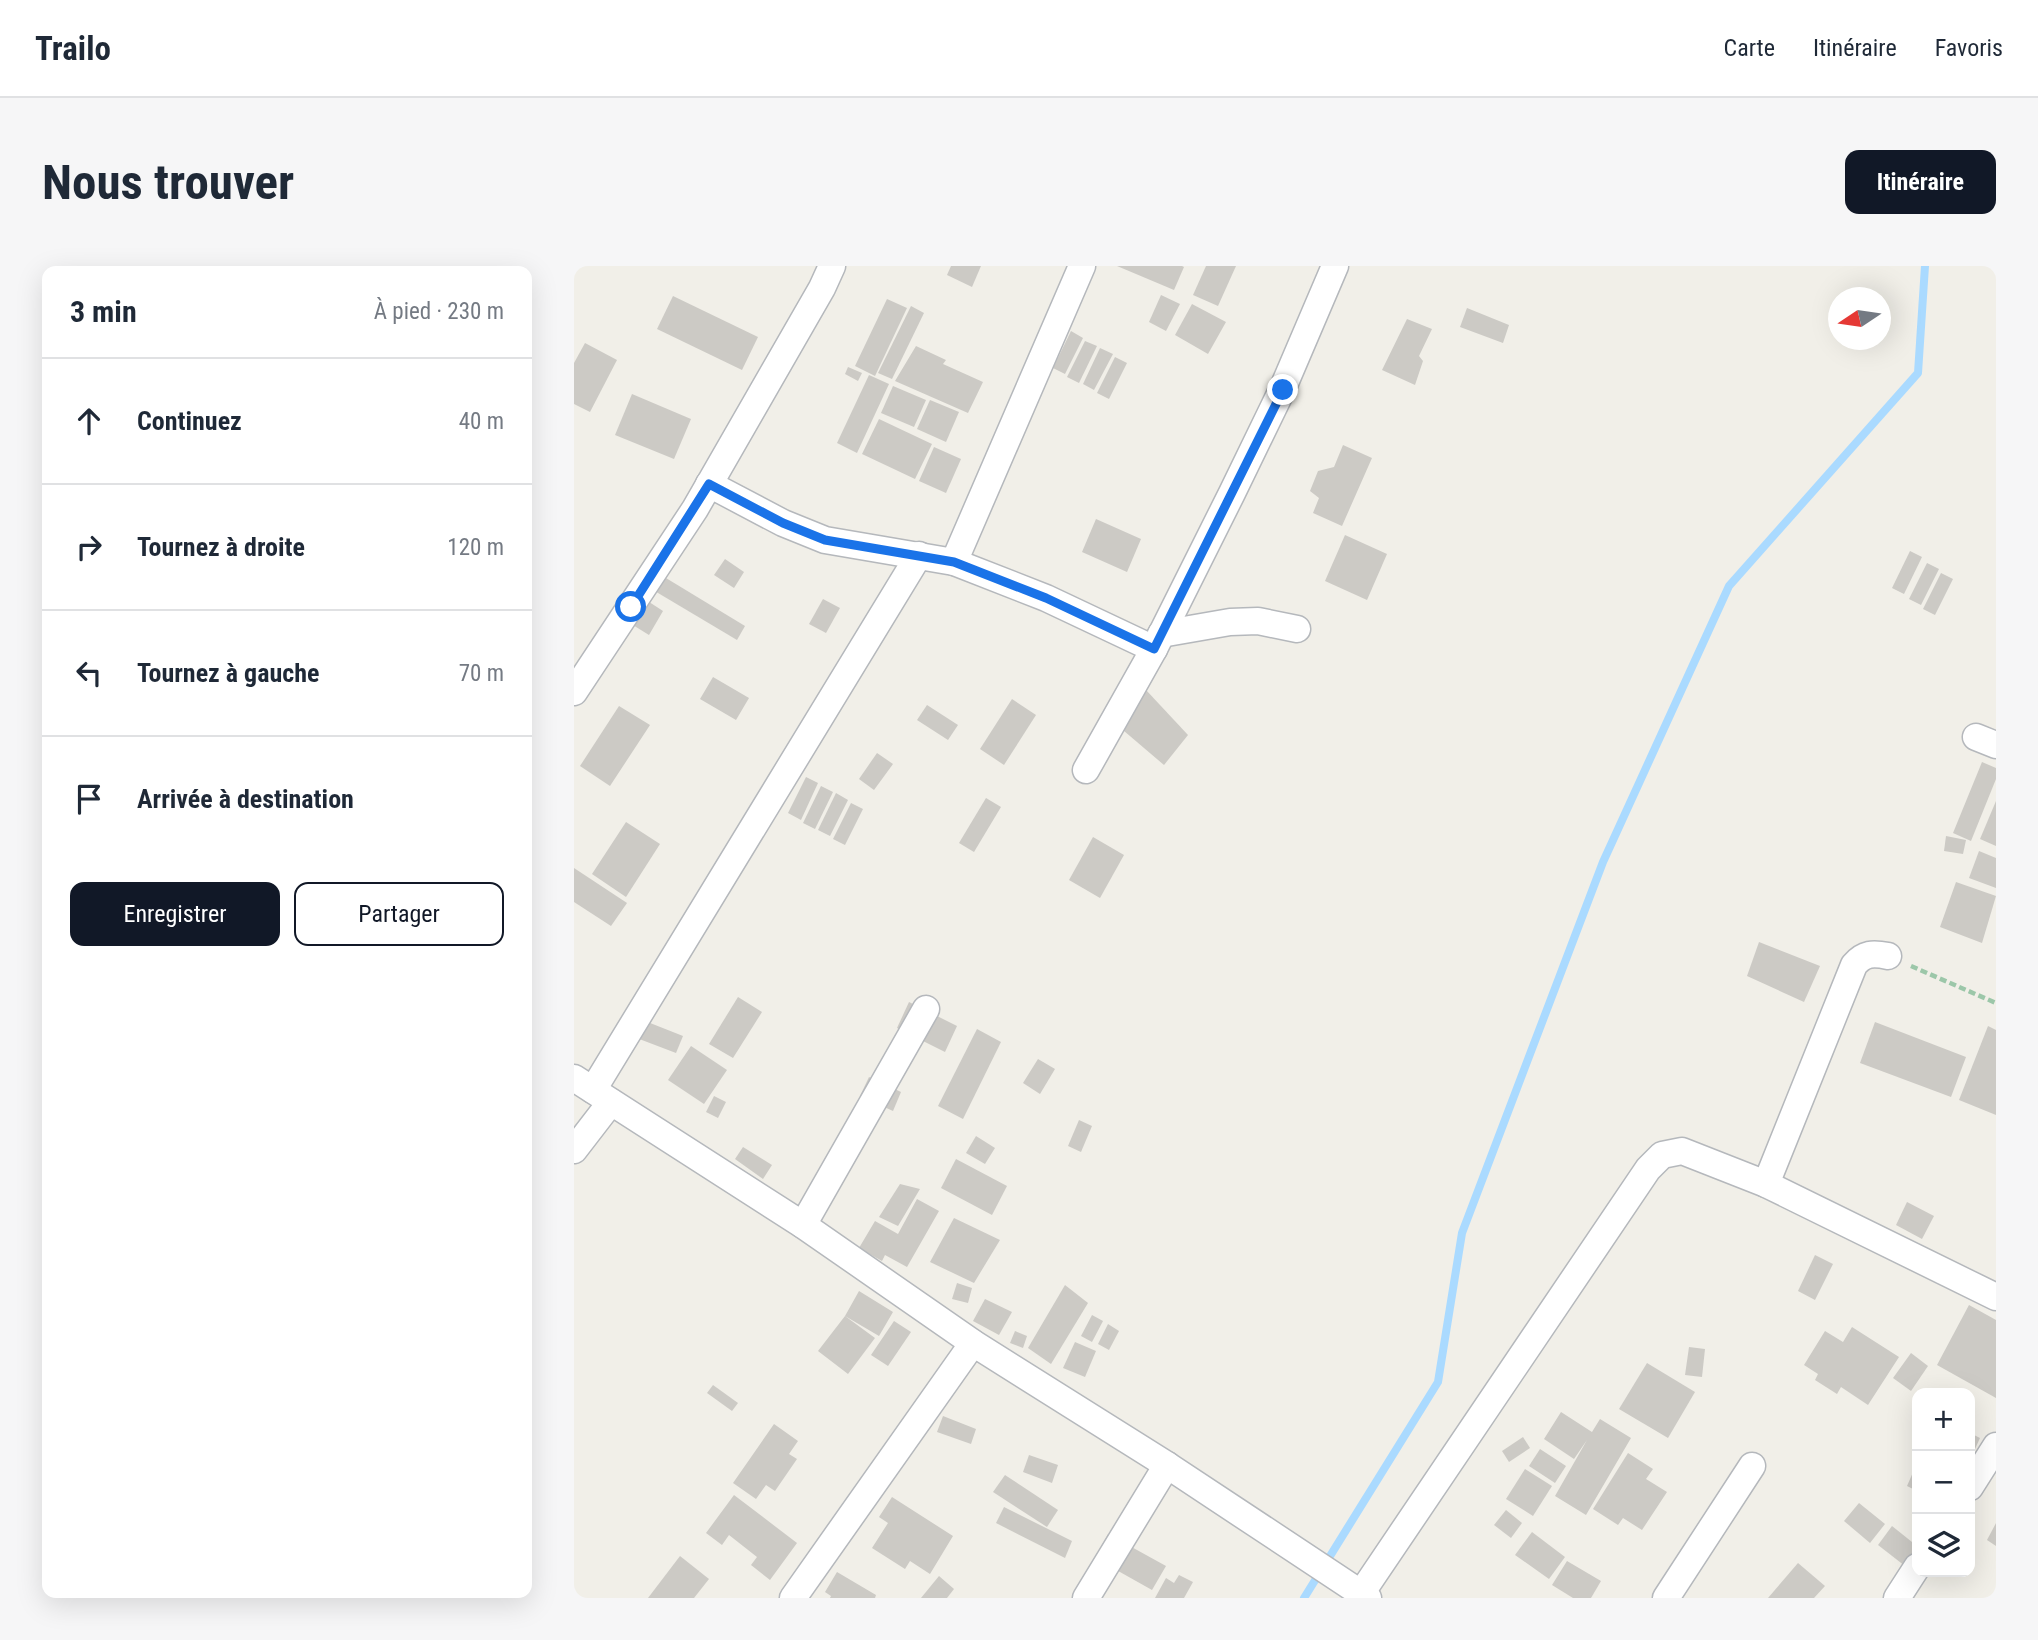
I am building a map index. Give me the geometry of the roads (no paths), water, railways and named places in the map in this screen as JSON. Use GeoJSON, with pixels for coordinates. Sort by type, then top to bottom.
{"type":"FeatureCollection","features":[{"type":"Feature","properties":{"kind":"street"},"geometry":{"type":"LineString","coordinates":[[574,692],[709,484],[822,288],[832,266]]}},
{"type":"Feature","properties":{"kind":"street"},"geometry":{"type":"LineString","coordinates":[[954,562],[1082,266]]}},
{"type":"Feature","properties":{"kind":"street"},"geometry":{"type":"LineString","coordinates":[[1086,770],[1157,641],[1283,390],[1335,266]]}},
{"type":"Feature","properties":{"kind":"street"},"geometry":{"type":"LineString","coordinates":[[709,484],[783,523],[825,540],[954,562],[1157,641],[1230,622],[1258,621],[1297,629]]}},
{"type":"Feature","properties":{"kind":"street"},"geometry":{"type":"LineString","coordinates":[[574,1150],[593,1090],[919,555]]}},
{"type":"Feature","properties":{"kind":"street"},"geometry":{"type":"LineString","coordinates":[[1766,1184],[1854,965],[1862,956],[1875,953],[1888,956]]}},
{"type":"Feature","properties":{"kind":"street"},"geometry":{"type":"LineString","coordinates":[[803,1226],[926,1009]]}},
{"type":"Feature","properties":{"kind":"street"},"geometry":{"type":"LineString","coordinates":[[593,1090],[803,1226],[973,1343],[1167,1465],[1362,1596],[1655,1161],[1671,1152],[1682,1151],[1766,1184],[1996,1297]]}},
{"type":"Feature","properties":{"kind":"street"},"geometry":{"type":"LineString","coordinates":[[793,1598],[973,1343]]}},
{"type":"Feature","properties":{"kind":"street"},"geometry":{"type":"LineString","coordinates":[[1975,1479],[1996,1446]]}},
{"type":"Feature","properties":{"kind":"street"},"geometry":{"type":"LineString","coordinates":[[1086,1598],[1167,1465]]}},
{"type":"Feature","properties":{"kind":"street"},"geometry":{"type":"LineString","coordinates":[[1665,1598],[1752,1465]]}},
{"type":"Feature","properties":{"kind":"street"},"geometry":{"type":"LineString","coordinates":[[1897,1598],[1912,1575]]}},
{"type":"Feature","properties":{"kind":"waterway"},"geometry":{"type":"LineString","coordinates":[[1304,1598],[1438,1382],[1462,1233],[1603,862],[1729,586],[1918,373],[1925,266]]}}]}
